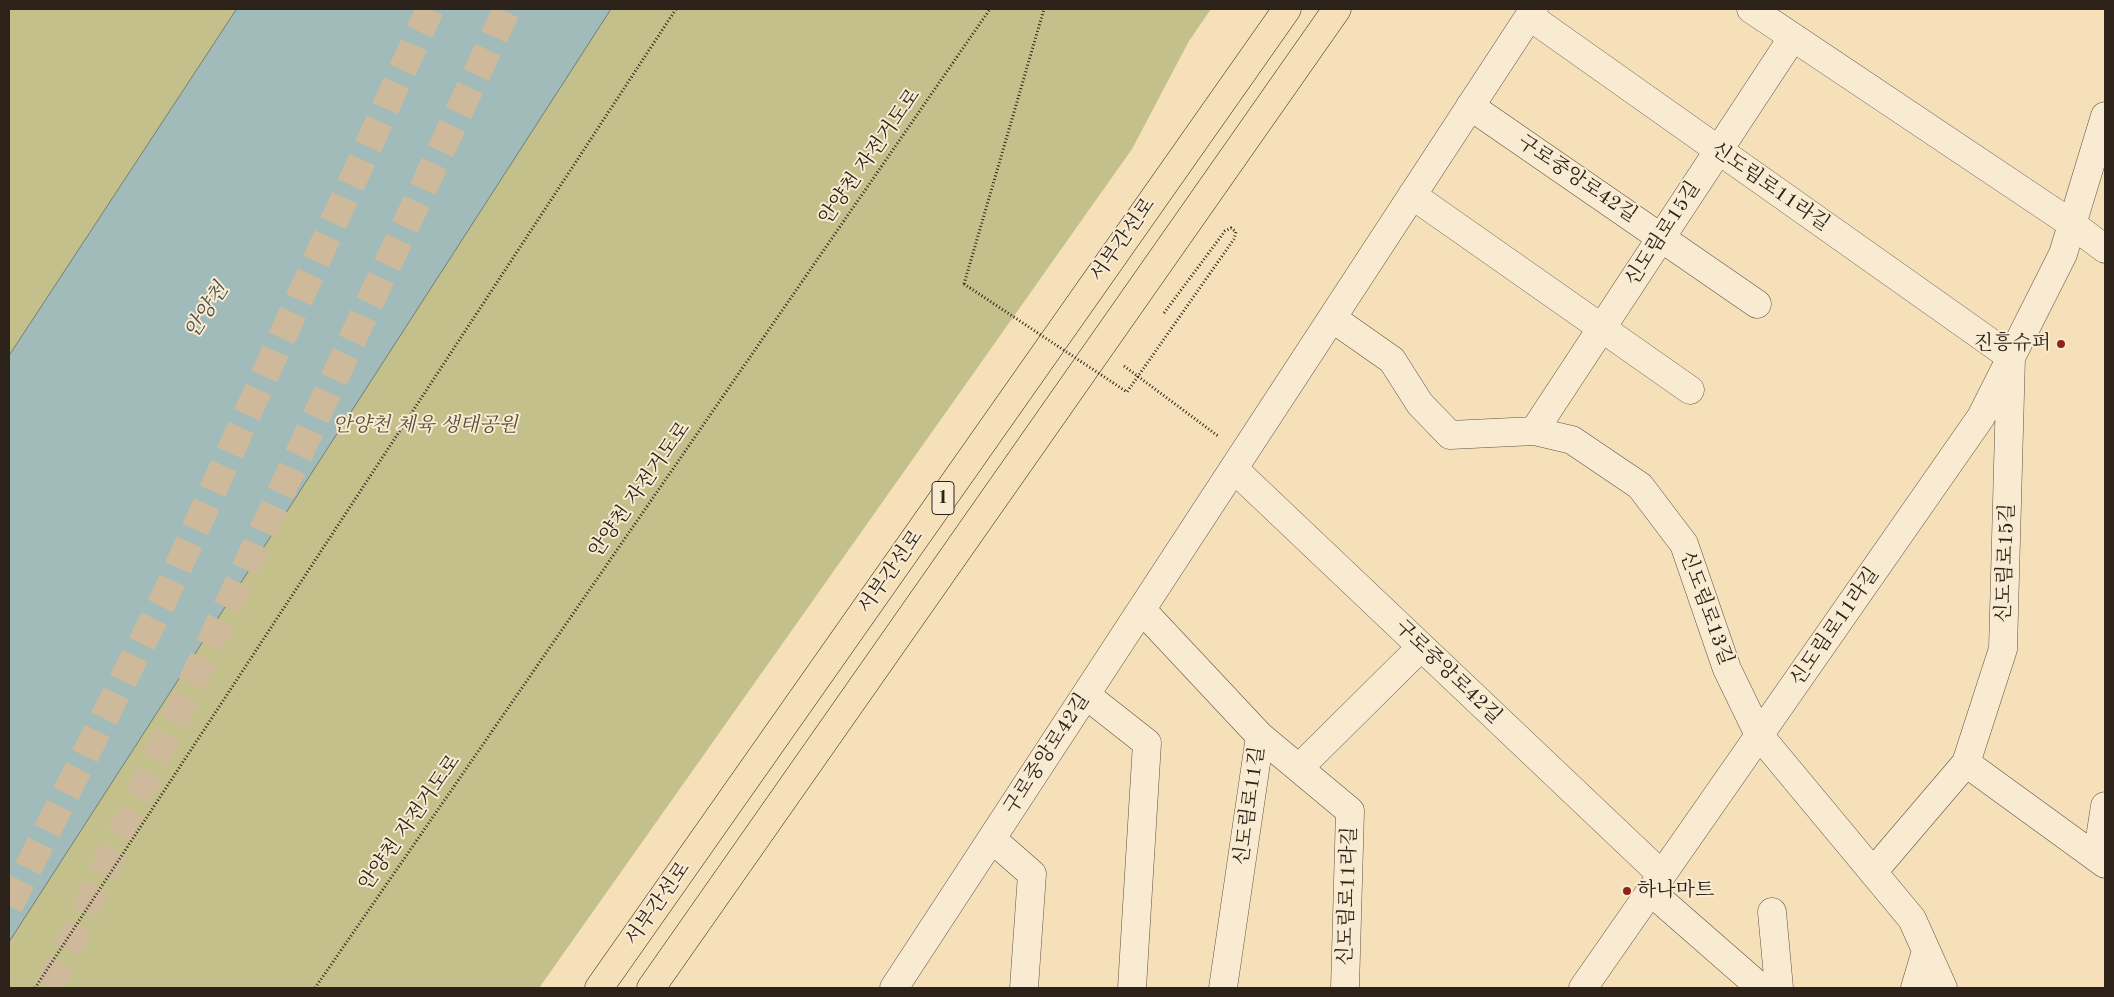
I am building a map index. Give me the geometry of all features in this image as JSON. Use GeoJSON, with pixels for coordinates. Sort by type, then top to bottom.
{"type":"FeatureCollection","features":[{"type":"Feature","properties":{"kind":"main road","name":"서부간선로"},"geometry":{"type":"LineString","coordinates":[[599,988],[1287,9]]}},
{"type":"Feature","properties":{"kind":"main road","name":"1"},"geometry":{"type":"LineString","coordinates":[[651,988],[1337,9]]}},
{"type":"Feature","properties":{"kind":"street"},"geometry":{"type":"LineString","coordinates":[[1751,9],[2072,224],[2105,249]]}},
{"type":"Feature","properties":{"kind":"street","name":"구로중앙로42길"},"geometry":{"type":"LineString","coordinates":[[894,988],[1531,12]]}},
{"type":"Feature","properties":{"kind":"street","name":"신도림로11라길"},"geometry":{"type":"LineString","coordinates":[[1531,12],[1718,150],[2011,357]]}},
{"type":"Feature","properties":{"kind":"street","name":"신도림로15길"},"geometry":{"type":"LineString","coordinates":[[1534,431],[1793,37]]}},
{"type":"Feature","properties":{"kind":"street","name":"구로중앙로42길"},"geometry":{"type":"LineString","coordinates":[[1470,106],[1757,304]]}},
{"type":"Feature","properties":{"kind":"street","name":"신도림로11라길"},"geometry":{"type":"LineString","coordinates":[[1582,988],[1981,418],[2063,254],[2105,116]]}},
{"type":"Feature","properties":{"kind":"street"},"geometry":{"type":"LineString","coordinates":[[1412,194],[1690,390]]}},
{"type":"Feature","properties":{"kind":"street","name":"신도림로13길"},"geometry":{"type":"LineString","coordinates":[[1332,318],[1392,360],[1420,404],[1450,435],[1534,431],[1572,440],[1640,486],[1684,544],[1727,669],[1759,735],[1912,919],[1943,988]]}},
{"type":"Feature","properties":{"kind":"street","name":"신도림로15길"},"geometry":{"type":"LineString","coordinates":[[1873,872],[1966,763],[2003,649],[2011,357]]}},
{"type":"Feature","properties":{"kind":"street","name":"구로중앙로42길"},"geometry":{"type":"LineString","coordinates":[[1238,462],[1656,883]]}},
{"type":"Feature","properties":{"kind":"street","name":"신도림로11길"},"geometry":{"type":"LineString","coordinates":[[1142,610],[1260,736],[1224,988]]}},
{"type":"Feature","properties":{"kind":"street"},"geometry":{"type":"LineString","coordinates":[[1299,768],[1421,647]]}},
{"type":"Feature","properties":{"kind":"street"},"geometry":{"type":"LineString","coordinates":[[1086,695],[1147,743],[1132,988]]}},
{"type":"Feature","properties":{"kind":"street","name":"신도림로11라길"},"geometry":{"type":"LineString","coordinates":[[1260,736],[1350,811],[1344,988]]}},
{"type":"Feature","properties":{"kind":"street"},"geometry":{"type":"LineString","coordinates":[[1966,763],[2101,861]]}},
{"type":"Feature","properties":{"kind":"street"},"geometry":{"type":"LineString","coordinates":[[2101,861],[2105,806]]}},
{"type":"Feature","properties":{"kind":"street"},"geometry":{"type":"LineString","coordinates":[[992,839],[1032,874],[1024,988]]}},
{"type":"Feature","properties":{"kind":"street"},"geometry":{"type":"LineString","coordinates":[[1656,883],[1761,988]]}},
{"type":"Feature","properties":{"kind":"street"},"geometry":{"type":"LineString","coordinates":[[1772,912],[1779,988]]}},
{"type":"Feature","properties":{"kind":"street"},"geometry":{"type":"LineString","coordinates":[[1915,988],[1926,951]]}},
{"type":"Feature","properties":{"kind":"path"},"geometry":{"type":"LineString","coordinates":[[36,988],[676,9]]}},
{"type":"Feature","properties":{"kind":"path","name":"안양천 자전거도로"},"geometry":{"type":"LineString","coordinates":[[315,988],[990,9]]}},
{"type":"Feature","properties":{"kind":"path"},"geometry":{"type":"LineString","coordinates":[[1044,9],[964,284],[1127,392],[1234,239],[1236,232],[1231,228],[1225,231],[1159,319]]}},
{"type":"Feature","properties":{"kind":"path"},"geometry":{"type":"LineString","coordinates":[[1130,359],[1124,367],[1156,389],[1238,462]]}},
{"type":"Feature","properties":{"kind":"green space","name":"안양천 체육 생태공원"},"geometry":{"type":"Polygon","coordinates":[[[9,9],[1211,9],[1189,41],[1132,149],[539,988],[9,988],[9,9]]]}},
{"type":"Feature","properties":{"kind":"water","name":"안양천"},"geometry":{"type":"Polygon","coordinates":[[[237,9],[611,9],[9,942],[9,356],[237,9]]]}},
{"type":"Feature","properties":{"kind":"tunnel"},"geometry":{"type":"LineString","coordinates":[[9,906],[162,603],[430,9]]}},
{"type":"Feature","properties":{"kind":"tunnel"},"geometry":{"type":"LineString","coordinates":[[49,988],[507,9]]}},
{"type":"Feature","properties":{"kind":"place","name":"진흥슈퍼"},"geometry":{"type":"Point","coordinates":[2061,344]}},
{"type":"Feature","properties":{"kind":"place","name":"하나마트"},"geometry":{"type":"Point","coordinates":[1627,891]}}]}
